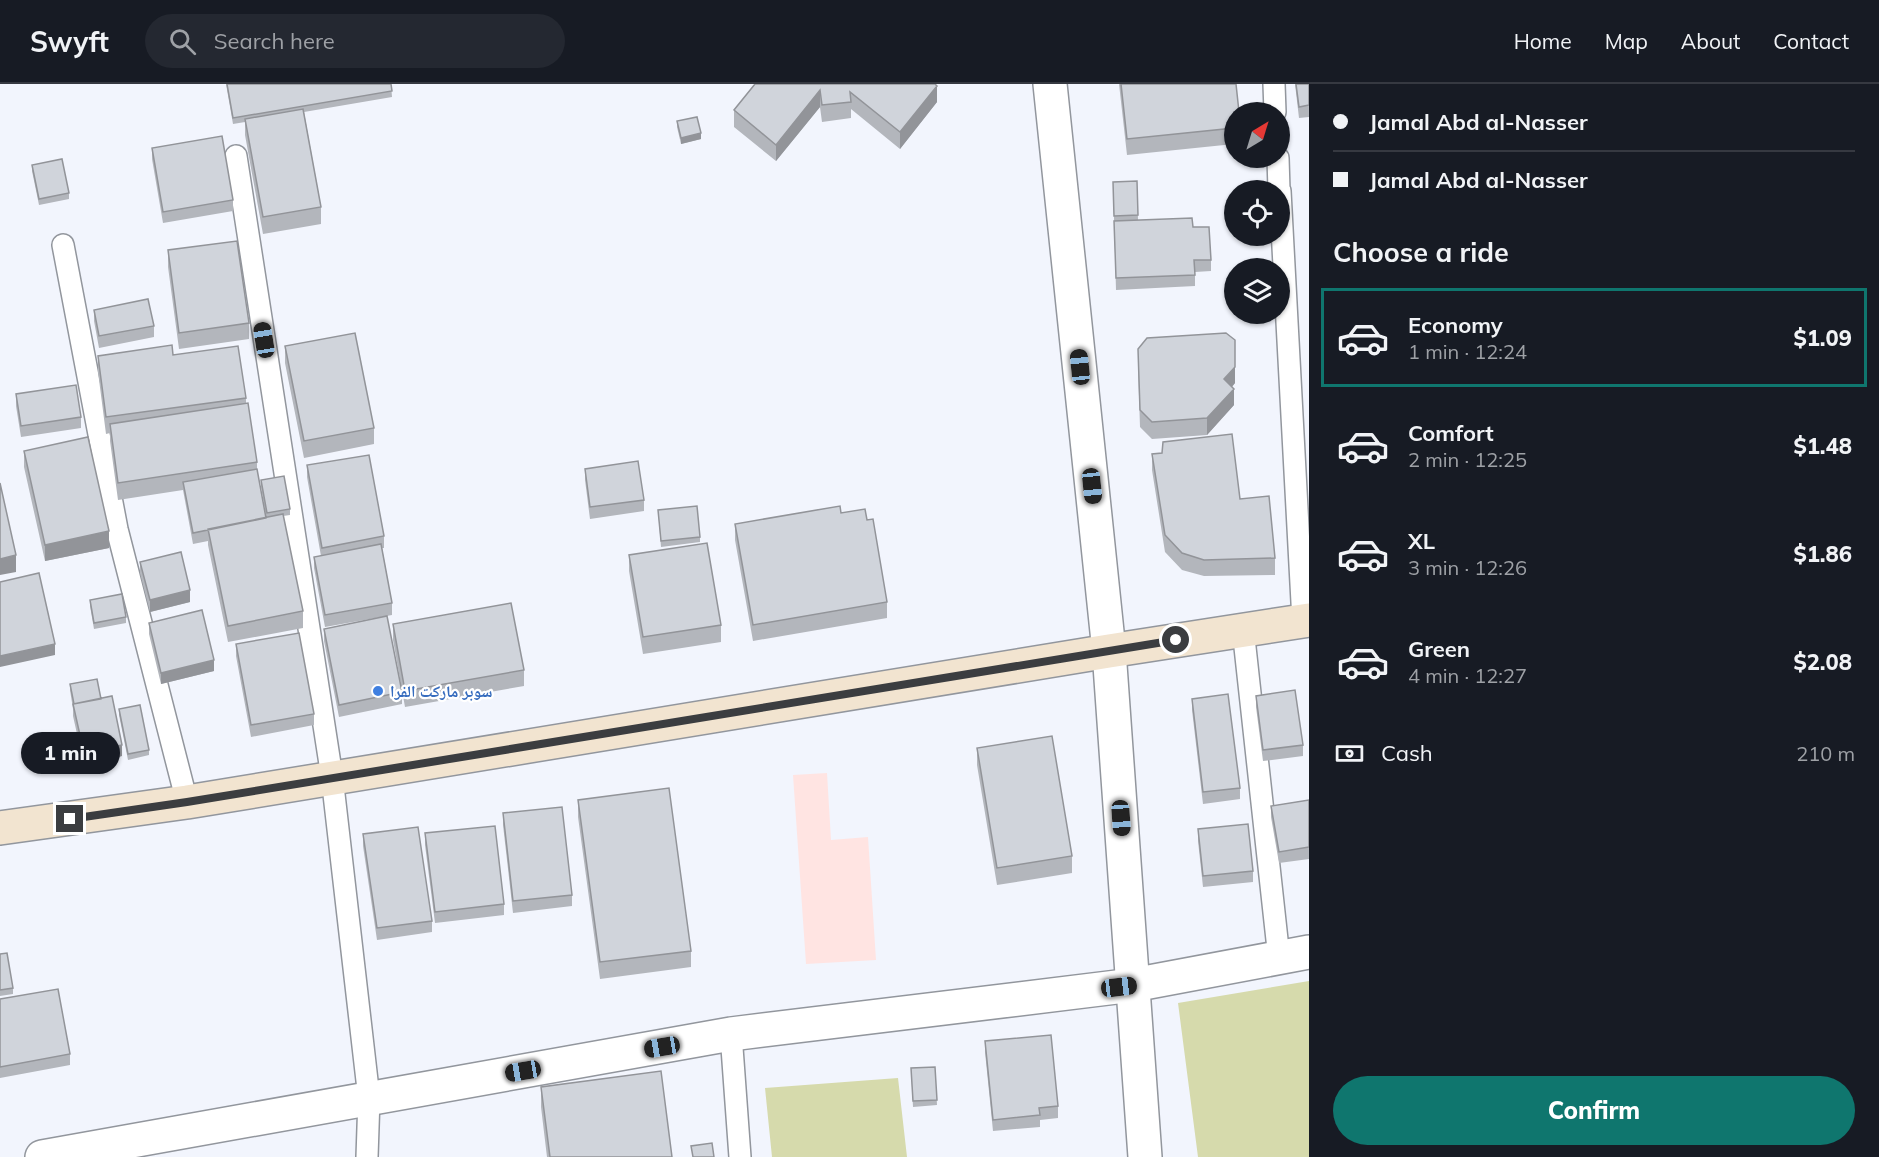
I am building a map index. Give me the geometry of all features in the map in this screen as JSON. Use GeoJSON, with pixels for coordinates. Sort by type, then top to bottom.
{"type":"FeatureCollection","features":[{"type":"Feature","properties":{"kind":"main road"},"geometry":{"type":"LineString","coordinates":[[0,828],[187,802],[1243,629],[1306,621]]}},
{"type":"Feature","properties":{"kind":"street"},"geometry":{"type":"LineString","coordinates":[[1050,84],[1109,651],[1145,1157]]}},
{"type":"Feature","properties":{"kind":"street"},"geometry":{"type":"LineString","coordinates":[[42,1157],[731,1034],[1133,985],[1294,955]]}},
{"type":"Feature","properties":{"kind":"lane"},"geometry":{"type":"LineString","coordinates":[[1274,84],[1275,102]]}},
{"type":"Feature","properties":{"kind":"lane"},"geometry":{"type":"LineString","coordinates":[[236,156],[332,777],[369,1098],[367,1157]]}},
{"type":"Feature","properties":{"kind":"lane"},"geometry":{"type":"LineString","coordinates":[[63,245],[117,530],[187,802]]}},
{"type":"Feature","properties":{"kind":"lane"},"geometry":{"type":"LineString","coordinates":[[1283,246],[1306,621]]}},
{"type":"Feature","properties":{"kind":"lane"},"geometry":{"type":"LineString","coordinates":[[1243,629],[1294,955]]}},
{"type":"Feature","properties":{"kind":"lane"},"geometry":{"type":"LineString","coordinates":[[731,1034],[740,1157]]}},
{"type":"Feature","properties":{"kind":"shaded area"},"geometry":{"type":"Polygon","coordinates":[[[827,773],[831,840],[868,837],[876,960],[806,964],[793,775],[827,773]]]}},
{"type":"Feature","properties":{"kind":"green space"},"geometry":{"type":"Polygon","coordinates":[[[1309,981],[1309,1157],[1198,1157],[1178,1003],[1309,981]]]}},
{"type":"Feature","properties":{"kind":"green space"},"geometry":{"type":"Polygon","coordinates":[[[898,1078],[907,1157],[772,1157],[765,1088],[898,1078]]]}},
{"type":"Feature","properties":{"kind":"building"},"geometry":{"type":"Polygon","coordinates":[[[227,84],[391,84],[392,91],[233,118],[227,84]]]}},
{"type":"Feature","properties":{"kind":"building"},"geometry":{"type":"Polygon","coordinates":[[[755,84],[935,84],[937,86],[900,132],[850,92],[851,102],[822,105],[820,90],[776,145],[734,110],[755,84]]]}},
{"type":"Feature","properties":{"kind":"building"},"geometry":{"type":"Polygon","coordinates":[[[1121,84],[1236,84],[1238,102],[1224,102],[1224,129],[1127,139],[1121,84]]]}},
{"type":"Feature","properties":{"kind":"building"},"geometry":{"type":"Polygon","coordinates":[[[1296,84],[1309,84],[1309,105],[1299,107],[1296,84]]]}},
{"type":"Feature","properties":{"kind":"building"},"geometry":{"type":"Polygon","coordinates":[[[303,109],[321,207],[263,217],[245,119],[303,109]]]}},
{"type":"Feature","properties":{"kind":"building"},"geometry":{"type":"Polygon","coordinates":[[[697,117],[701,133],[681,138],[677,121],[697,117]]]}},
{"type":"Feature","properties":{"kind":"building"},"geometry":{"type":"Polygon","coordinates":[[[222,136],[233,200],[163,212],[152,148],[222,136]]]}},
{"type":"Feature","properties":{"kind":"building"},"geometry":{"type":"Polygon","coordinates":[[[62,159],[69,193],[39,199],[32,165],[62,159]]]}},
{"type":"Feature","properties":{"kind":"building"},"geometry":{"type":"Polygon","coordinates":[[[1137,181],[1138,215],[1114,216],[1113,182],[1137,181]]]}},
{"type":"Feature","properties":{"kind":"building"},"geometry":{"type":"Polygon","coordinates":[[[1192,218],[1193,227],[1209,227],[1211,260],[1194,260],[1195,275],[1116,278],[1114,221],[1192,218]]]}},
{"type":"Feature","properties":{"kind":"building"},"geometry":{"type":"Polygon","coordinates":[[[237,241],[249,323],[179,333],[168,250],[237,241]]]}},
{"type":"Feature","properties":{"kind":"building"},"geometry":{"type":"Polygon","coordinates":[[[148,299],[154,326],[99,336],[94,310],[148,299]]]}},
{"type":"Feature","properties":{"kind":"building"},"geometry":{"type":"Polygon","coordinates":[[[355,333],[374,428],[304,441],[285,346],[355,333]]]}},
{"type":"Feature","properties":{"kind":"building"},"geometry":{"type":"Polygon","coordinates":[[[1226,333],[1235,340],[1235,367],[1224,379],[1234,389],[1207,418],[1152,422],[1140,410],[1138,349],[1147,338],[1226,333]]]}},
{"type":"Feature","properties":{"kind":"building"},"geometry":{"type":"Polygon","coordinates":[[[172,345],[173,355],[238,346],[246,398],[106,417],[98,356],[172,345]]]}},
{"type":"Feature","properties":{"kind":"building"},"geometry":{"type":"Polygon","coordinates":[[[76,385],[81,417],[21,426],[16,394],[76,385]]]}},
{"type":"Feature","properties":{"kind":"building"},"geometry":{"type":"Polygon","coordinates":[[[248,403],[257,462],[118,483],[110,424],[248,403]]]}},
{"type":"Feature","properties":{"kind":"building"},"geometry":{"type":"Polygon","coordinates":[[[1232,434],[1240,499],[1269,496],[1275,558],[1204,560],[1182,553],[1165,535],[1152,454],[1162,453],[1163,442],[1232,434]]]}},
{"type":"Feature","properties":{"kind":"building"},"geometry":{"type":"Polygon","coordinates":[[[88,437],[109,531],[45,545],[24,451],[88,437]]]}},
{"type":"Feature","properties":{"kind":"building"},"geometry":{"type":"Polygon","coordinates":[[[369,455],[384,536],[322,548],[307,465],[369,455]]]}},
{"type":"Feature","properties":{"kind":"building"},"geometry":{"type":"Polygon","coordinates":[[[638,461],[644,500],[590,507],[585,469],[638,461]]]}},
{"type":"Feature","properties":{"kind":"building"},"geometry":{"type":"Polygon","coordinates":[[[257,469],[266,518],[193,533],[183,482],[257,469]]]}},
{"type":"Feature","properties":{"kind":"building"},"geometry":{"type":"Polygon","coordinates":[[[284,476],[290,509],[267,513],[261,480],[284,476]]]}},
{"type":"Feature","properties":{"kind":"building"},"geometry":{"type":"Polygon","coordinates":[[[0,483],[16,555],[0,559],[0,483]]]}},
{"type":"Feature","properties":{"kind":"building"},"geometry":{"type":"Polygon","coordinates":[[[697,506],[700,537],[661,541],[658,510],[697,506]]]}},
{"type":"Feature","properties":{"kind":"building"},"geometry":{"type":"Polygon","coordinates":[[[840,506],[841,513],[865,509],[867,520],[873,519],[887,602],[753,625],[735,524],[840,506]]]}},
{"type":"Feature","properties":{"kind":"building"},"geometry":{"type":"Polygon","coordinates":[[[283,514],[303,611],[228,626],[208,529],[283,514]]]}},
{"type":"Feature","properties":{"kind":"building"},"geometry":{"type":"Polygon","coordinates":[[[707,543],[721,625],[643,637],[629,555],[707,543]]]}},
{"type":"Feature","properties":{"kind":"building"},"geometry":{"type":"Polygon","coordinates":[[[381,544],[392,603],[325,615],[314,557],[381,544]]]}},
{"type":"Feature","properties":{"kind":"building"},"geometry":{"type":"Polygon","coordinates":[[[181,552],[190,590],[150,600],[140,562],[181,552]]]}},
{"type":"Feature","properties":{"kind":"building"},"geometry":{"type":"Polygon","coordinates":[[[39,573],[55,644],[0,656],[0,582],[39,573]]]}},
{"type":"Feature","properties":{"kind":"building"},"geometry":{"type":"Polygon","coordinates":[[[122,594],[126,617],[94,623],[90,600],[122,594]]]}},
{"type":"Feature","properties":{"kind":"building"},"geometry":{"type":"Polygon","coordinates":[[[511,603],[524,670],[405,691],[393,624],[511,603]]]}},
{"type":"Feature","properties":{"kind":"building"},"geometry":{"type":"Polygon","coordinates":[[[202,610],[214,660],[161,673],[149,623],[202,610]]]}},
{"type":"Feature","properties":{"kind":"building"},"geometry":{"type":"Polygon","coordinates":[[[387,616],[402,692],[339,705],[324,629],[387,616]]]}},
{"type":"Feature","properties":{"kind":"building"},"geometry":{"type":"Polygon","coordinates":[[[299,633],[314,714],[251,725],[236,644],[299,633]]]}},
{"type":"Feature","properties":{"kind":"building"},"geometry":{"type":"Polygon","coordinates":[[[97,679],[101,699],[74,704],[70,684],[97,679]]]}},
{"type":"Feature","properties":{"kind":"building"},"geometry":{"type":"Polygon","coordinates":[[[1295,690],[1303,745],[1263,750],[1256,696],[1295,690]]]}},
{"type":"Feature","properties":{"kind":"building"},"geometry":{"type":"Polygon","coordinates":[[[1228,694],[1240,788],[1203,792],[1192,699],[1228,694]]]}},
{"type":"Feature","properties":{"kind":"building"},"geometry":{"type":"Polygon","coordinates":[[[112,696],[122,745],[84,753],[73,704],[112,696]]]}},
{"type":"Feature","properties":{"kind":"building"},"geometry":{"type":"Polygon","coordinates":[[[140,705],[149,750],[128,754],[119,709],[140,705]]]}},
{"type":"Feature","properties":{"kind":"building"},"geometry":{"type":"Polygon","coordinates":[[[1052,736],[1072,856],[997,868],[977,748],[1052,736]]]}},
{"type":"Feature","properties":{"kind":"building"},"geometry":{"type":"Polygon","coordinates":[[[669,788],[691,951],[600,962],[578,800],[669,788]]]}},
{"type":"Feature","properties":{"kind":"building"},"geometry":{"type":"Polygon","coordinates":[[[1309,800],[1309,847],[1279,852],[1271,806],[1309,800]]]}},
{"type":"Feature","properties":{"kind":"building"},"geometry":{"type":"Polygon","coordinates":[[[562,807],[572,895],[513,901],[503,813],[562,807]]]}},
{"type":"Feature","properties":{"kind":"building"},"geometry":{"type":"Polygon","coordinates":[[[1248,824],[1253,871],[1203,876],[1198,829],[1248,824]]]}},
{"type":"Feature","properties":{"kind":"building"},"geometry":{"type":"Polygon","coordinates":[[[495,826],[504,904],[435,912],[425,833],[495,826]]]}},
{"type":"Feature","properties":{"kind":"building"},"geometry":{"type":"Polygon","coordinates":[[[418,827],[432,921],[377,928],[363,834],[418,827]]]}},
{"type":"Feature","properties":{"kind":"building"},"geometry":{"type":"Polygon","coordinates":[[[7,953],[13,988],[0,990],[0,954],[7,953]]]}},
{"type":"Feature","properties":{"kind":"building"},"geometry":{"type":"Polygon","coordinates":[[[58,989],[70,1054],[0,1067],[0,999],[58,989]]]}},
{"type":"Feature","properties":{"kind":"building"},"geometry":{"type":"Polygon","coordinates":[[[1051,1035],[1058,1106],[1039,1108],[1040,1115],[993,1120],[985,1041],[1051,1035]]]}},
{"type":"Feature","properties":{"kind":"building"},"geometry":{"type":"Polygon","coordinates":[[[935,1067],[937,1100],[913,1101],[911,1068],[935,1067]]]}},
{"type":"Feature","properties":{"kind":"building"},"geometry":{"type":"Polygon","coordinates":[[[661,1071],[672,1157],[550,1157],[541,1087],[661,1071]]]}},
{"type":"Feature","properties":{"kind":"building"},"geometry":{"type":"Polygon","coordinates":[[[712,1143],[714,1157],[693,1157],[691,1146],[712,1143]]]}},
{"type":"Feature","properties":{"kind":"place","name":"سوبر ماركت الفرا"},"geometry":{"type":"Point","coordinates":[378,691]}},
{"type":"Feature","properties":{"kind":"route"},"geometry":{"type":"LineString","coordinates":[[70,819],[187,802],[1176,640]]}}]}
